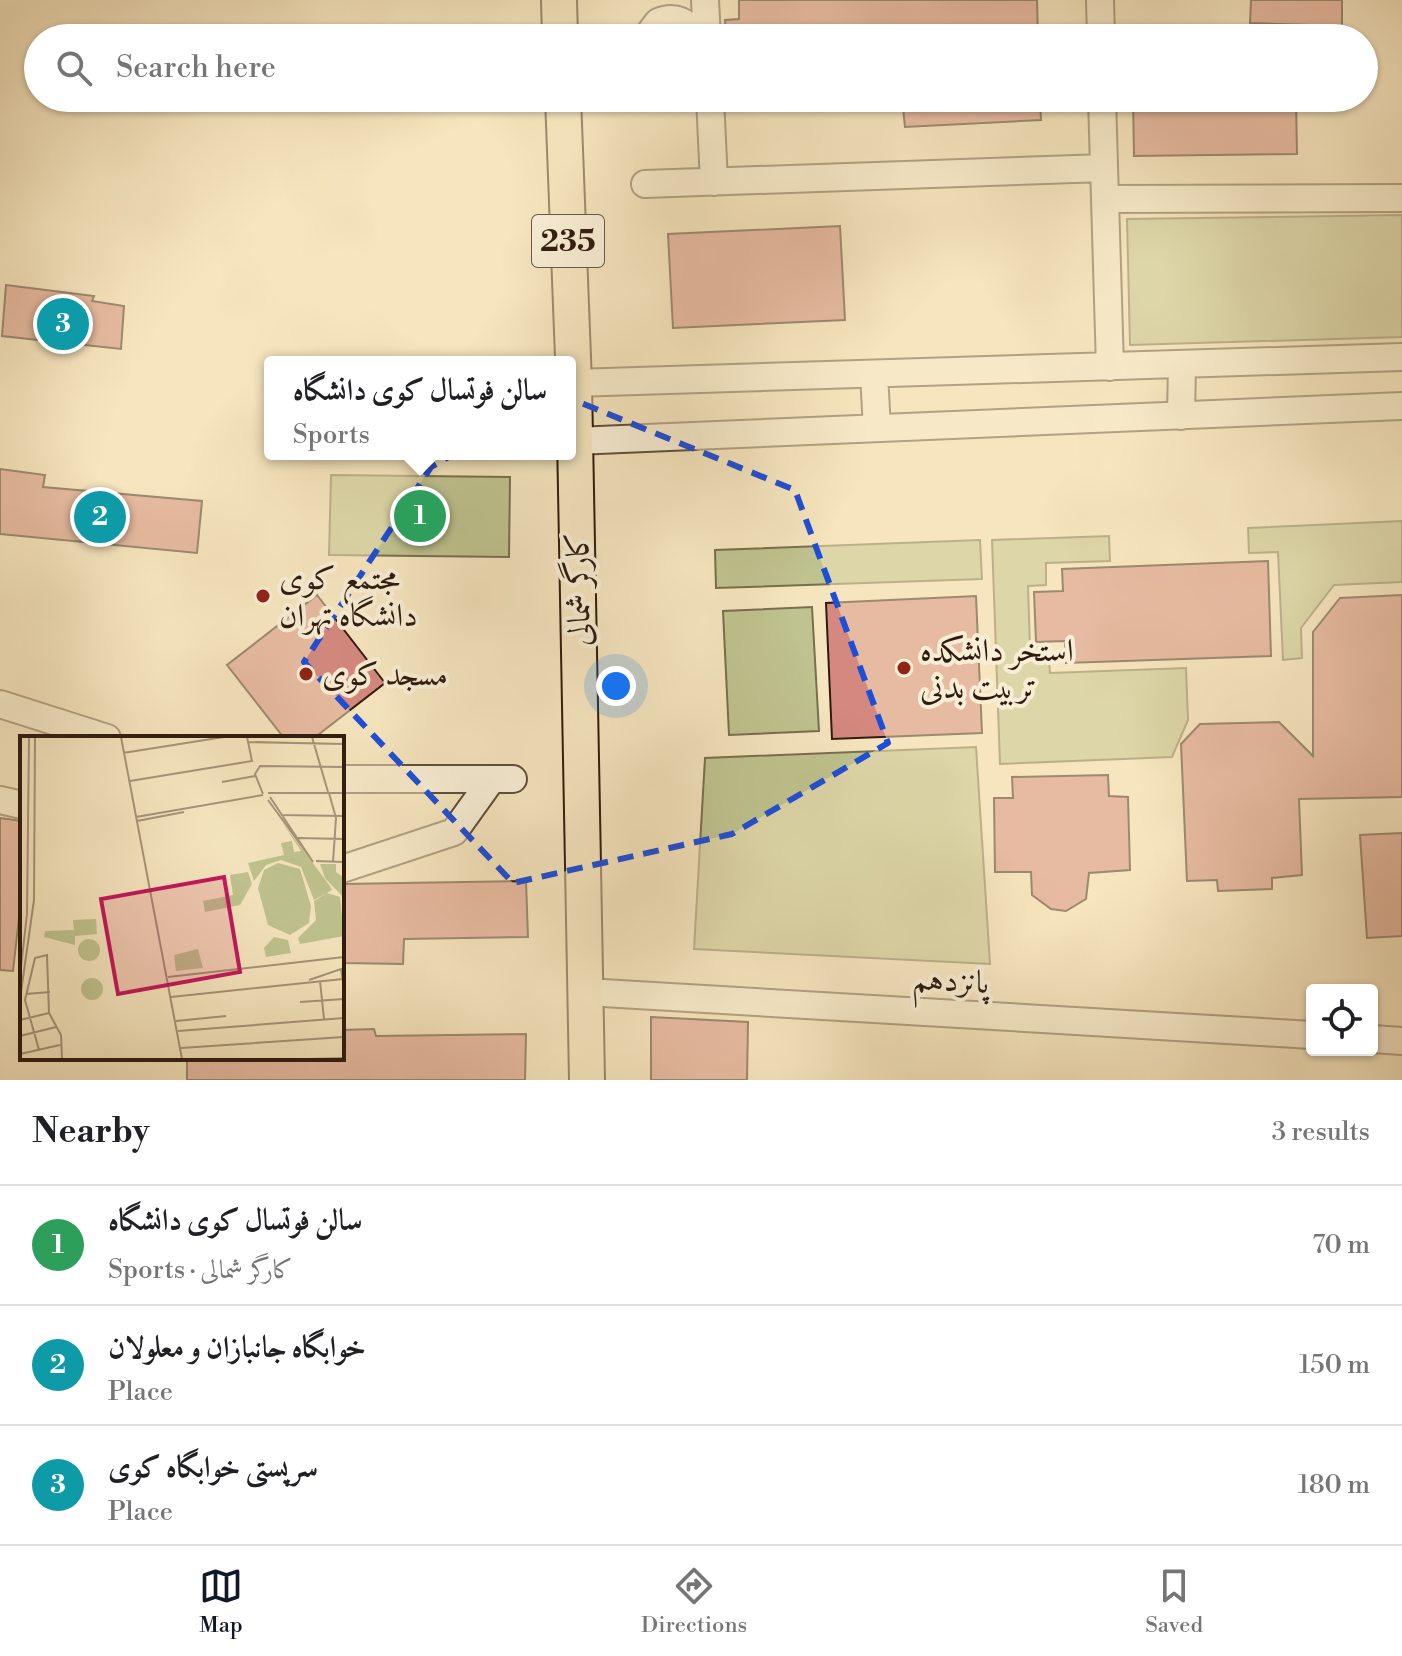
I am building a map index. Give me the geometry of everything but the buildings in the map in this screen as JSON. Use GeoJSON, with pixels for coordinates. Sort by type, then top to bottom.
{"type":"FeatureCollection","features":[{"type":"Feature","properties":{"kind":"main road"},"geometry":{"type":"LineString","coordinates":[[559,0],[560,24]]}},
{"type":"Feature","properties":{"kind":"main road","name":"کارگر شمالی"},"geometry":{"type":"LineString","coordinates":[[564,112],[573,356]]}},
{"type":"Feature","properties":{"kind":"main road","name":"کارگر شمالی"},"geometry":{"type":"LineString","coordinates":[[575,460],[587,1080]]}},
{"type":"Feature","properties":{"kind":"street"},"geometry":{"type":"LineString","coordinates":[[705,0],[706,24]]}},
{"type":"Feature","properties":{"kind":"street"},"geometry":{"type":"LineString","coordinates":[[1100,0],[1101,24]]}},
{"type":"Feature","properties":{"kind":"street"},"geometry":{"type":"LineString","coordinates":[[657,24],[666,19],[684,24]]}},
{"type":"Feature","properties":{"kind":"street"},"geometry":{"type":"LineString","coordinates":[[711,112],[714,182]]}},
{"type":"Feature","properties":{"kind":"street"},"geometry":{"type":"LineString","coordinates":[[1102,112],[1110,367]]}},
{"type":"Feature","properties":{"kind":"street"},"geometry":{"type":"LineString","coordinates":[[645,184],[1104,168]]}},
{"type":"Feature","properties":{"kind":"street"},"geometry":{"type":"LineString","coordinates":[[1105,199],[1402,198]]}},
{"type":"Feature","properties":{"kind":"street"},"geometry":{"type":"LineString","coordinates":[[576,383],[1402,357]]}},
{"type":"Feature","properties":{"kind":"street"},"geometry":{"type":"LineString","coordinates":[[1181,416],[1182,364]]}},
{"type":"Feature","properties":{"kind":"street"},"geometry":{"type":"LineString","coordinates":[[874,375],[877,428]]}},
{"type":"Feature","properties":{"kind":"street"},"geometry":{"type":"LineString","coordinates":[[576,441],[1402,406]]}},
{"type":"Feature","properties":{"kind":"street"},"geometry":{"type":"LineString","coordinates":[[0,704],[101,736]]}},
{"type":"Feature","properties":{"kind":"street"},"geometry":{"type":"LineString","coordinates":[[344,779],[502,779],[454,832],[344,868]]}},
{"type":"Feature","properties":{"kind":"street"},"geometry":{"type":"LineString","coordinates":[[0,800],[20,805]]}},
{"type":"Feature","properties":{"kind":"street","name":"پانزدهم"},"geometry":{"type":"LineString","coordinates":[[586,992],[1306,1035]]}},
{"type":"Feature","properties":{"kind":"street"},"geometry":{"type":"LineString","coordinates":[[1378,1039],[1402,1041]]}},
{"type":"Feature","properties":{"kind":"highlighted area"},"geometry":{"type":"Polygon","coordinates":[[[559,394],[795,490],[888,743],[732,834],[513,883],[304,662],[431,467],[559,394]]]}},
{"type":"Feature","properties":{"kind":"green space"},"geometry":{"type":"Polygon","coordinates":[[[1402,215],[1402,337],[1130,345],[1127,219],[1402,215]]]}},
{"type":"Feature","properties":{"kind":"green space"},"geometry":{"type":"Polygon","coordinates":[[[331,475],[510,477],[509,557],[329,555],[331,475]]]}},
{"type":"Feature","properties":{"kind":"green space"},"geometry":{"type":"Polygon","coordinates":[[[1402,521],[1402,582],[1334,585],[1301,628],[1302,658],[1283,660],[1278,552],[1249,553],[1248,528],[1402,521]]]}},
{"type":"Feature","properties":{"kind":"green space"},"geometry":{"type":"Polygon","coordinates":[[[1109,536],[1110,561],[1046,563],[1046,585],[1028,586],[1030,647],[1048,647],[1050,673],[1186,668],[1188,720],[1172,757],[1000,764],[992,540],[1109,536]]]}},
{"type":"Feature","properties":{"kind":"green space"},"geometry":{"type":"Polygon","coordinates":[[[980,540],[982,579],[716,588],[715,550],[980,540]]]}},
{"type":"Feature","properties":{"kind":"green space"},"geometry":{"type":"Polygon","coordinates":[[[812,607],[819,731],[729,735],[723,611],[812,607]]]}},
{"type":"Feature","properties":{"kind":"green space"},"geometry":{"type":"Polygon","coordinates":[[[976,747],[990,964],[694,949],[705,758],[976,747]]]}},
{"type":"Feature","properties":{"kind":"place","name":"سرپستی خوابگاه کوی"},"geometry":{"type":"Point","coordinates":[63,324]}},
{"type":"Feature","properties":{"kind":"place","name":"سالن فوتسال کوی دانشگاه"},"geometry":{"type":"Point","coordinates":[420,516]}},
{"type":"Feature","properties":{"kind":"place","name":"خوابگاه جانبازان و معلولان"},"geometry":{"type":"Point","coordinates":[100,517]}},
{"type":"Feature","properties":{"kind":"place","name":"مجتمع کوی دانشگاه تهران"},"geometry":{"type":"Point","coordinates":[263,596]}},
{"type":"Feature","properties":{"kind":"place","name":"استخر دانشکده تربیت بدنی"},"geometry":{"type":"Point","coordinates":[904,668]}},
{"type":"Feature","properties":{"kind":"place","name":"مسجد کوی"},"geometry":{"type":"Point","coordinates":[306,674]}}]}
